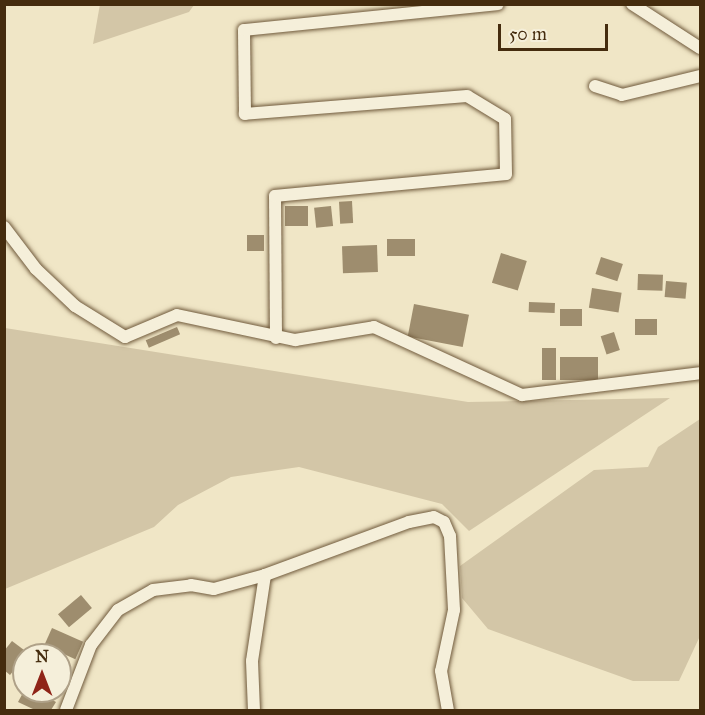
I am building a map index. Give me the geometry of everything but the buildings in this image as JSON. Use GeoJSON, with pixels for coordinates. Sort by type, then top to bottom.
{"type":"FeatureCollection","features":[{"type":"Feature","properties":{"kind":"street"},"geometry":{"type":"LineString","coordinates":[[276,338],[275,196],[506,174],[505,119],[467,96],[245,114],[244,30],[413,9],[498,4]]}},
{"type":"Feature","properties":{"kind":"street"},"geometry":{"type":"LineString","coordinates":[[633,4],[700,48]]}},
{"type":"Feature","properties":{"kind":"street"},"geometry":{"type":"LineString","coordinates":[[595,86],[622,95],[700,76]]}},
{"type":"Feature","properties":{"kind":"street"},"geometry":{"type":"LineString","coordinates":[[4,227],[36,269],[116,334],[137,335],[177,315],[192,315],[276,338],[326,338],[374,327],[522,395],[700,373]]}},
{"type":"Feature","properties":{"kind":"street"},"geometry":{"type":"LineString","coordinates":[[66,711],[91,645],[118,610],[153,590],[191,585],[214,589],[265,575],[409,522],[434,517],[444,522],[450,536],[454,610],[441,671],[448,711]]}},
{"type":"Feature","properties":{"kind":"street"},"geometry":{"type":"LineString","coordinates":[[254,711],[252,661],[265,575]]}},
{"type":"Feature","properties":{"kind":"shaded area"},"geometry":{"type":"Polygon","coordinates":[[[100,4],[194,5],[189,12],[93,44],[100,4]]]}},
{"type":"Feature","properties":{"kind":"shaded area"},"geometry":{"type":"Polygon","coordinates":[[[5,328],[468,402],[670,398],[469,531],[442,504],[299,467],[231,477],[178,505],[154,527],[5,589],[5,328]]]}},
{"type":"Feature","properties":{"kind":"shaded area"},"geometry":{"type":"Polygon","coordinates":[[[700,419],[700,636],[679,681],[633,681],[488,629],[462,598],[460,566],[594,470],[648,467],[658,447],[700,419]]]}}]}
